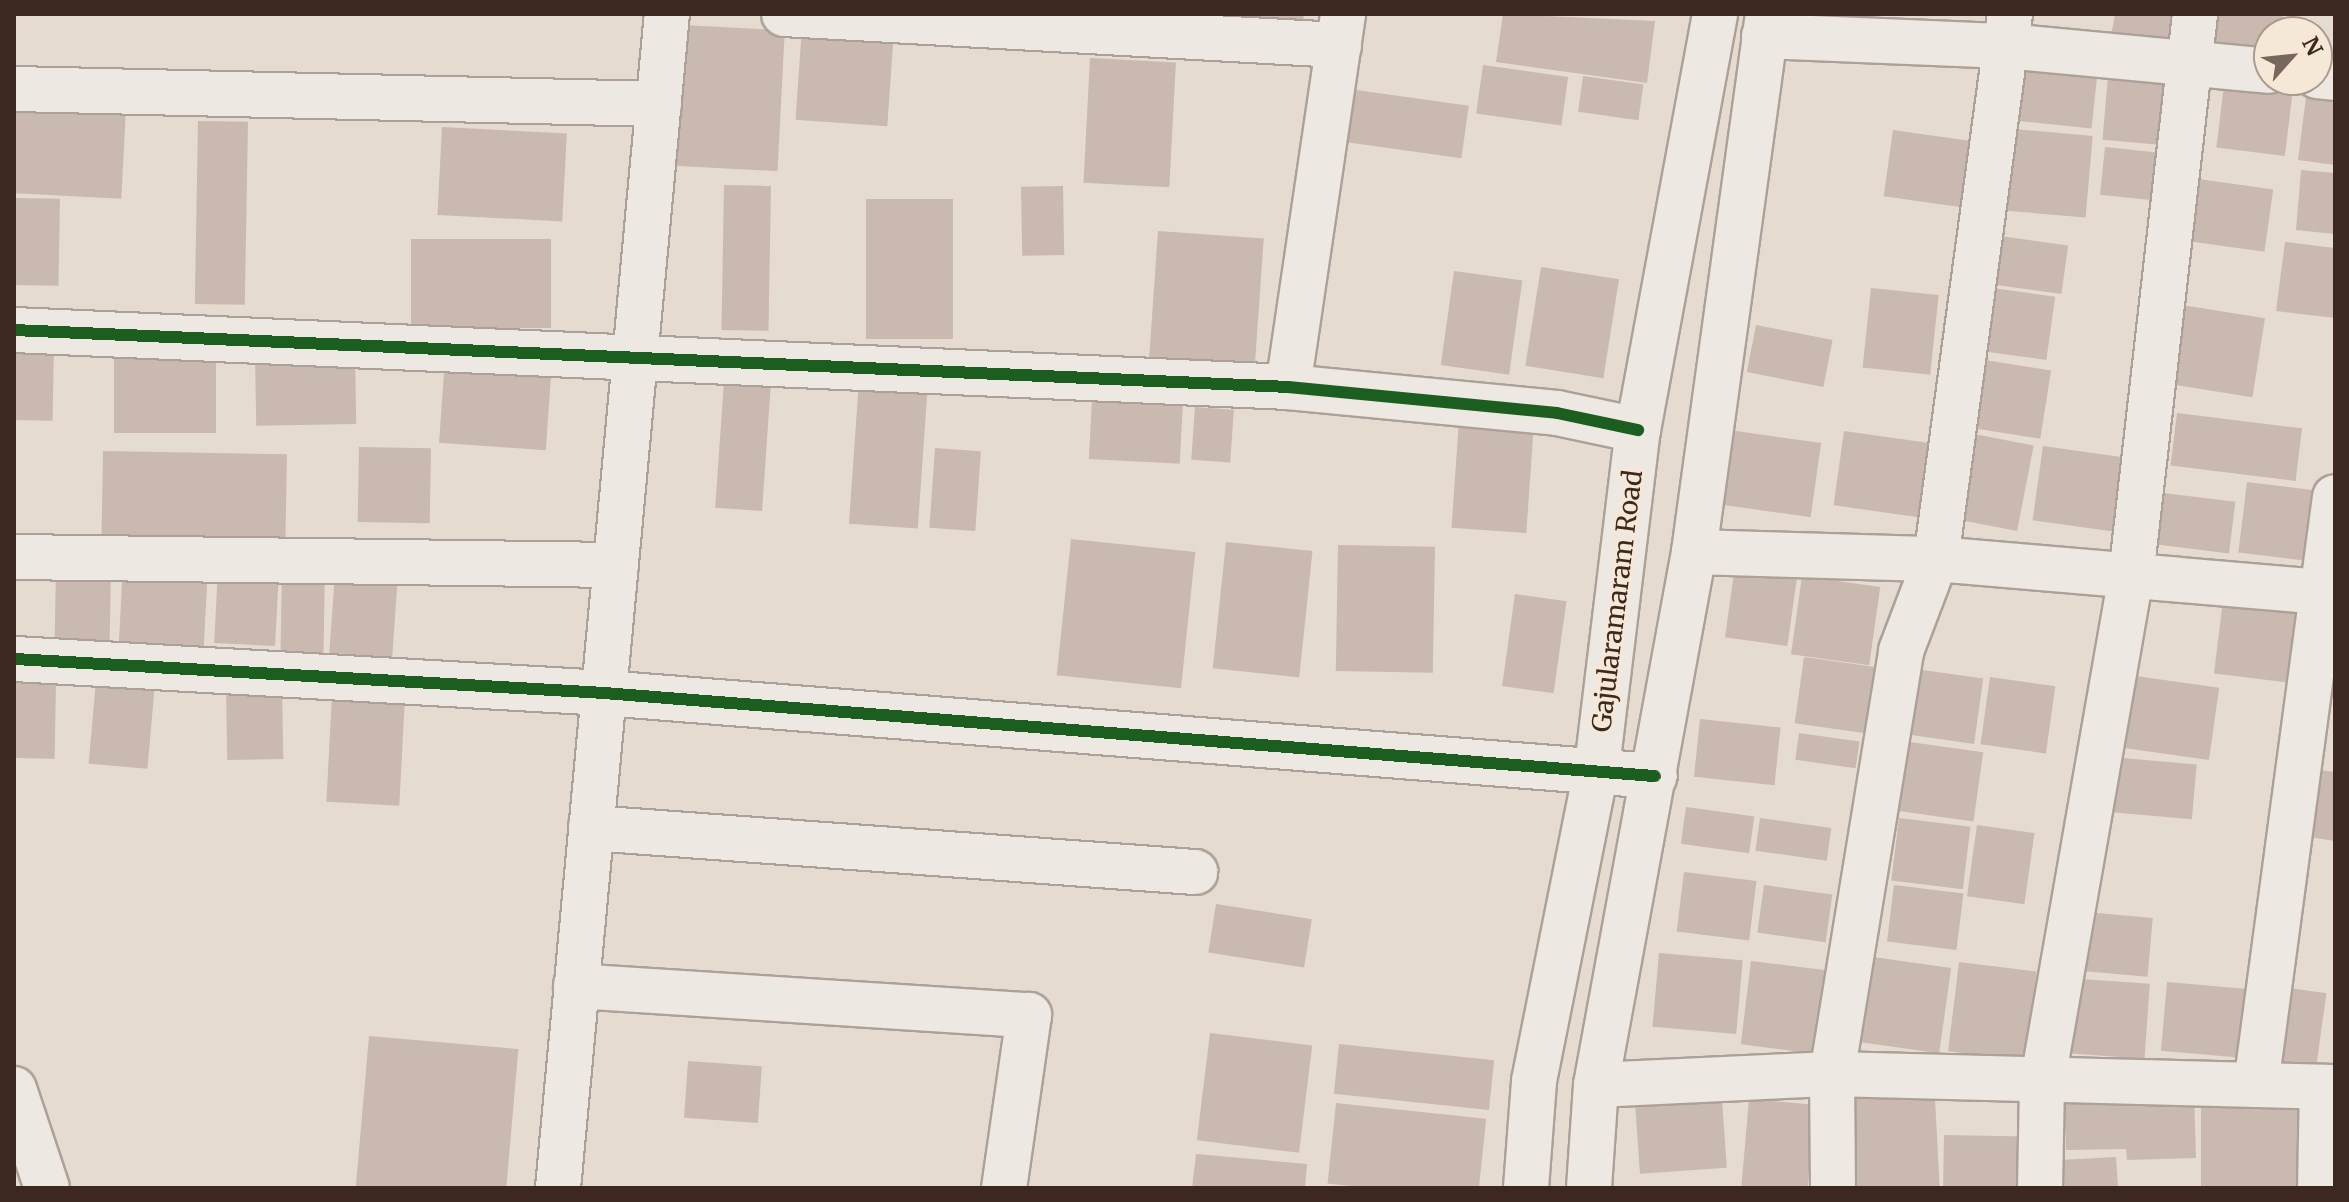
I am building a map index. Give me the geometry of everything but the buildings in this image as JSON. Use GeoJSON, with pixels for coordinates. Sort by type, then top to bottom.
{"type":"FeatureCollection","features":[{"type":"Feature","properties":{"kind":"street"},"geometry":{"type":"LineString","coordinates":[[558,1188],[667,14]]}},
{"type":"Feature","properties":{"kind":"street"},"geometry":{"type":"LineString","coordinates":[[784,14],[1341,29],[1288,387]]}},
{"type":"Feature","properties":{"kind":"street","name":"Gajularamaram Road"},"geometry":{"type":"LineString","coordinates":[[1526,1188],[1534,1081],[1597,767],[1638,430],[1715,14]]}},
{"type":"Feature","properties":{"kind":"street"},"geometry":{"type":"LineString","coordinates":[[2040,1188],[2042,1085],[2131,576],[2195,14]]}},
{"type":"Feature","properties":{"kind":"street"},"geometry":{"type":"LineString","coordinates":[[1589,1188],[1596,1085],[1694,552],[1766,25],[2008,30],[2189,64],[2253,70]]}},
{"type":"Feature","properties":{"kind":"street"},"geometry":{"type":"LineString","coordinates":[[1833,1188],[1832,1074],[1901,651],[1936,559],[2008,30]]}},
{"type":"Feature","properties":{"kind":"street"},"geometry":{"type":"LineString","coordinates":[[14,89],[659,104]]}},
{"type":"Feature","properties":{"kind":"street"},"geometry":{"type":"LineString","coordinates":[[14,330],[635,362],[1288,387],[1557,413],[1638,430]]}},
{"type":"Feature","properties":{"kind":"street"},"geometry":{"type":"LineString","coordinates":[[2256,1085],[2328,593],[2335,497]]}},
{"type":"Feature","properties":{"kind":"street"},"geometry":{"type":"LineString","coordinates":[[1694,552],[1936,559],[2328,593]]}},
{"type":"Feature","properties":{"kind":"street"},"geometry":{"type":"LineString","coordinates":[[14,557],[616,565]]}},
{"type":"Feature","properties":{"kind":"street"},"geometry":{"type":"LineString","coordinates":[[15,659],[604,693],[1597,767],[1655,776]]}},
{"type":"Feature","properties":{"kind":"street"},"geometry":{"type":"LineString","coordinates":[[591,828],[1195,872]]}},
{"type":"Feature","properties":{"kind":"street"},"geometry":{"type":"LineString","coordinates":[[576,986],[1029,1015],[1004,1188]]}},
{"type":"Feature","properties":{"kind":"street"},"geometry":{"type":"LineString","coordinates":[[1596,1085],[1832,1074],[2042,1085],[2328,1087],[2320,1188]]}},
{"type":"Feature","properties":{"kind":"street"},"geometry":{"type":"LineString","coordinates":[[14,1089],[47,1188]]}},
{"type":"Feature","properties":{"kind":"cycle path"},"geometry":{"type":"LineString","coordinates":[[14,330],[1288,387],[1557,413],[1638,430]]}},
{"type":"Feature","properties":{"kind":"cycle path"},"geometry":{"type":"LineString","coordinates":[[15,659],[604,693],[1655,776]]}}]}
